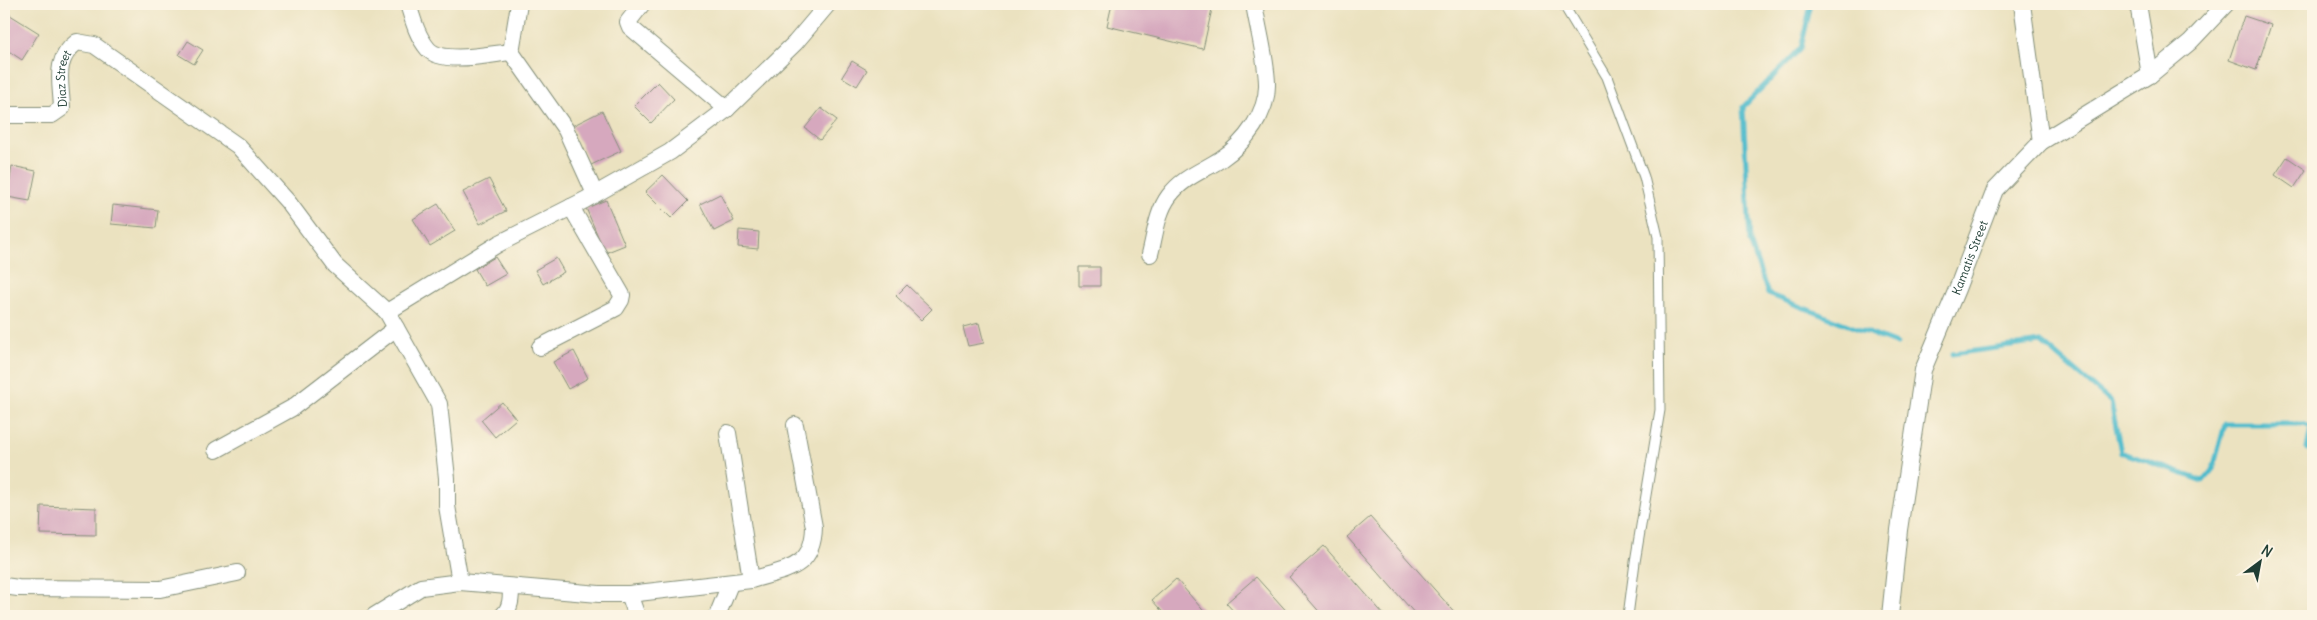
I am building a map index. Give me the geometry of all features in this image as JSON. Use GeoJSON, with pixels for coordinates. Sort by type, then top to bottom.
{"type":"FeatureCollection","features":[{"type":"Feature","properties":{"kind":"street"},"geometry":{"type":"LineString","coordinates":[[408,4],[416,32],[429,51],[450,58],[511,52]]}},
{"type":"Feature","properties":{"kind":"street"},"geometry":{"type":"LineString","coordinates":[[519,4],[511,52],[566,130],[595,194]]}},
{"type":"Feature","properties":{"kind":"street"},"geometry":{"type":"LineString","coordinates":[[642,4],[630,16],[628,22],[630,27],[727,109]]}},
{"type":"Feature","properties":{"kind":"street"},"geometry":{"type":"LineString","coordinates":[[460,582],[447,506],[447,478],[439,404],[387,312],[498,244],[571,207],[670,152],[727,109],[795,43],[828,4]]}},
{"type":"Feature","properties":{"kind":"street"},"geometry":{"type":"LineString","coordinates":[[1150,254],[1160,213],[1169,196],[1184,179],[1222,158],[1246,137],[1257,121],[1265,100],[1267,84],[1254,4]]}},
{"type":"Feature","properties":{"kind":"street"},"geometry":{"type":"LineString","coordinates":[[2022,4],[2041,142]]}},
{"type":"Feature","properties":{"kind":"street"},"geometry":{"type":"LineString","coordinates":[[2138,4],[2150,75]]}},
{"type":"Feature","properties":{"kind":"street","name":"Kamatis Street"},"geometry":{"type":"LineString","coordinates":[[1890,616],[1899,530],[1923,370],[1958,289],[1995,190],[2041,142],[2150,75],[2190,42],[2226,4]]}},
{"type":"Feature","properties":{"kind":"street","name":"Diaz Street"},"geometry":{"type":"LineString","coordinates":[[4,114],[52,115],[62,108],[60,61],[66,51],[77,42],[94,45],[238,146],[288,202],[335,265],[387,312]]}},
{"type":"Feature","properties":{"kind":"street"},"geometry":{"type":"LineString","coordinates":[[540,347],[616,308],[621,300],[622,295],[571,207]]}},
{"type":"Feature","properties":{"kind":"street"},"geometry":{"type":"LineString","coordinates":[[216,450],[292,408],[396,328]]}},
{"type":"Feature","properties":{"kind":"street"},"geometry":{"type":"LineString","coordinates":[[374,616],[421,586],[460,582],[629,594],[730,584],[751,580],[800,564],[814,543],[814,527],[795,425]]}},
{"type":"Feature","properties":{"kind":"street"},"geometry":{"type":"LineString","coordinates":[[728,433],[751,580]]}},
{"type":"Feature","properties":{"kind":"street"},"geometry":{"type":"LineString","coordinates":[[4,586],[18,588],[160,589],[236,573]]}},
{"type":"Feature","properties":{"kind":"street"},"geometry":{"type":"LineString","coordinates":[[717,616],[730,584]]}},
{"type":"Feature","properties":{"kind":"street"},"geometry":{"type":"LineString","coordinates":[[502,616],[506,613],[511,601],[512,587]]}},
{"type":"Feature","properties":{"kind":"street"},"geometry":{"type":"LineString","coordinates":[[629,594],[637,616]]}},
{"type":"Feature","properties":{"kind":"lane"},"geometry":{"type":"LineString","coordinates":[[1563,4],[1607,77],[1644,177],[1658,237],[1660,410],[1634,562],[1628,616]]}},
{"type":"Feature","properties":{"kind":"building"},"geometry":{"type":"Polygon","coordinates":[[[1112,4],[1189,4],[1212,9],[1203,49],[1107,26],[1112,4]]]}},
{"type":"Feature","properties":{"kind":"building"},"geometry":{"type":"Polygon","coordinates":[[[7,13],[39,33],[22,60],[4,48],[4,18],[7,13]]]}},
{"type":"Feature","properties":{"kind":"building"},"geometry":{"type":"Polygon","coordinates":[[[2244,16],[2271,25],[2256,70],[2229,60],[2244,16]]]}},
{"type":"Feature","properties":{"kind":"building"},"geometry":{"type":"Polygon","coordinates":[[[188,41],[203,50],[194,64],[179,55],[188,41]]]}},
{"type":"Feature","properties":{"kind":"building"},"geometry":{"type":"Polygon","coordinates":[[[852,61],[867,70],[857,86],[842,77],[852,61]]]}},
{"type":"Feature","properties":{"kind":"building"},"geometry":{"type":"Polygon","coordinates":[[[658,82],[674,99],[651,123],[634,106],[658,82]]]}},
{"type":"Feature","properties":{"kind":"building"},"geometry":{"type":"Polygon","coordinates":[[[821,108],[837,120],[820,140],[805,128],[821,108]]]}},
{"type":"Feature","properties":{"kind":"building"},"geometry":{"type":"Polygon","coordinates":[[[602,111],[621,151],[591,165],[572,126],[602,111]]]}},
{"type":"Feature","properties":{"kind":"building"},"geometry":{"type":"Polygon","coordinates":[[[2287,157],[2306,170],[2294,188],[2275,175],[2287,157]]]}},
{"type":"Feature","properties":{"kind":"building"},"geometry":{"type":"Polygon","coordinates":[[[12,166],[36,171],[30,201],[7,197],[12,166]]]}},
{"type":"Feature","properties":{"kind":"building"},"geometry":{"type":"Polygon","coordinates":[[[663,175],[688,201],[671,218],[645,192],[663,175]]]}},
{"type":"Feature","properties":{"kind":"building"},"geometry":{"type":"Polygon","coordinates":[[[489,179],[506,211],[480,224],[463,192],[489,179]]]}},
{"type":"Feature","properties":{"kind":"building"},"geometry":{"type":"Polygon","coordinates":[[[720,194],[734,221],[714,231],[700,204],[720,194]]]}},
{"type":"Feature","properties":{"kind":"building"},"geometry":{"type":"Polygon","coordinates":[[[606,200],[625,245],[605,253],[586,208],[606,200]]]}},
{"type":"Feature","properties":{"kind":"building"},"geometry":{"type":"Polygon","coordinates":[[[438,204],[455,231],[430,246],[413,219],[438,204]]]}},
{"type":"Feature","properties":{"kind":"building"},"geometry":{"type":"Polygon","coordinates":[[[113,205],[158,210],[156,228],[111,224],[113,205]]]}},
{"type":"Feature","properties":{"kind":"building"},"geometry":{"type":"Polygon","coordinates":[[[739,230],[759,232],[758,249],[738,247],[739,230]]]}},
{"type":"Feature","properties":{"kind":"building"},"geometry":{"type":"Polygon","coordinates":[[[495,257],[506,274],[485,286],[475,269],[495,257]]]}},
{"type":"Feature","properties":{"kind":"building"},"geometry":{"type":"Polygon","coordinates":[[[556,258],[564,272],[543,284],[535,270],[556,258]]]}},
{"type":"Feature","properties":{"kind":"building"},"geometry":{"type":"Polygon","coordinates":[[[1079,267],[1100,267],[1100,286],[1079,286],[1079,267]]]}},
{"type":"Feature","properties":{"kind":"building"},"geometry":{"type":"Polygon","coordinates":[[[907,285],[932,309],[921,320],[896,296],[907,285]]]}},
{"type":"Feature","properties":{"kind":"building"},"geometry":{"type":"Polygon","coordinates":[[[979,323],[984,343],[968,346],[963,327],[979,323]]]}},
{"type":"Feature","properties":{"kind":"building"},"geometry":{"type":"Polygon","coordinates":[[[574,351],[588,378],[568,389],[553,362],[574,351]]]}},
{"type":"Feature","properties":{"kind":"building"},"geometry":{"type":"Polygon","coordinates":[[[502,402],[516,419],[495,437],[481,420],[502,402]]]}},
{"type":"Feature","properties":{"kind":"building"},"geometry":{"type":"Polygon","coordinates":[[[41,506],[96,508],[96,535],[40,534],[41,506]]]}},
{"type":"Feature","properties":{"kind":"building"},"geometry":{"type":"Polygon","coordinates":[[[1370,517],[1458,616],[1417,616],[1347,537],[1370,517]]]}},
{"type":"Feature","properties":{"kind":"building"},"geometry":{"type":"Polygon","coordinates":[[[1324,546],[1385,616],[1323,616],[1289,577],[1324,546]]]}},
{"type":"Feature","properties":{"kind":"building"},"geometry":{"type":"Polygon","coordinates":[[[1256,577],[1291,616],[1238,616],[1226,603],[1256,577]]]}},
{"type":"Feature","properties":{"kind":"building"},"geometry":{"type":"Polygon","coordinates":[[[1176,579],[1208,616],[1166,616],[1152,600],[1176,579]]]}},
{"type":"Feature","properties":{"kind":"waterway"},"geometry":{"type":"LineString","coordinates":[[1811,4],[1801,48],[1743,107],[1750,242],[1768,294],[1897,344]]}},
{"type":"Feature","properties":{"kind":"waterway"},"geometry":{"type":"LineString","coordinates":[[1952,354],[2041,342],[2111,402],[2121,452],[2203,481],[2213,469],[2225,424],[2303,424],[2311,427],[2307,449],[2313,447]]}}]}
